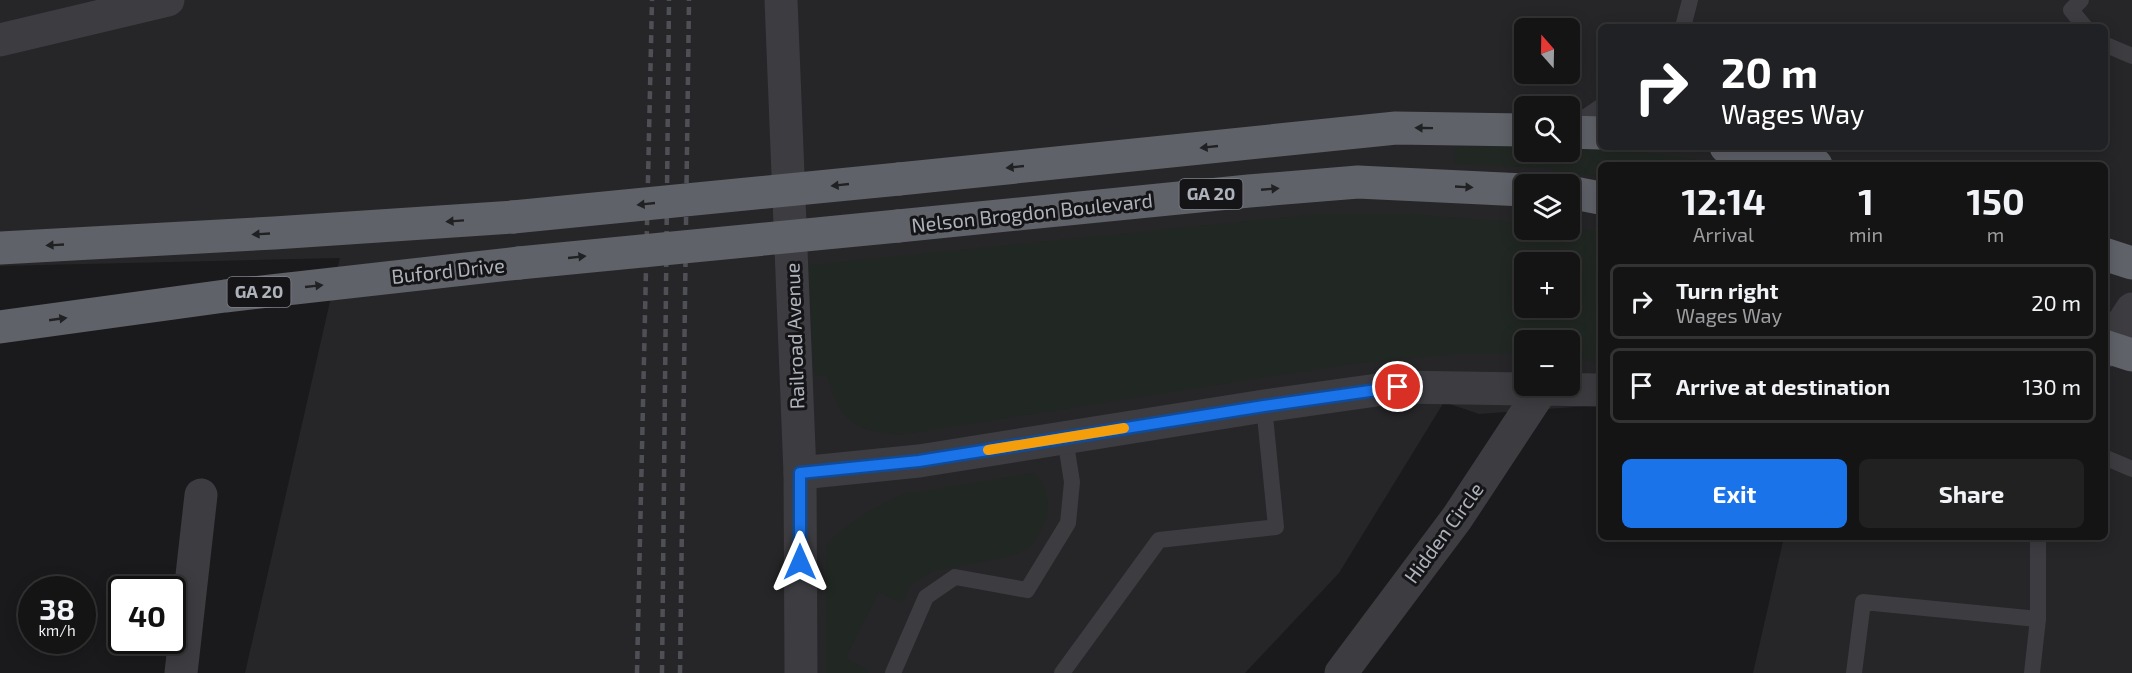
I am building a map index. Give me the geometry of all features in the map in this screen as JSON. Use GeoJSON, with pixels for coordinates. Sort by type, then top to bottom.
{"type":"FeatureCollection","features":[{"type":"Feature","properties":{"kind":"highway","name":"GA 20"},"geometry":{"type":"LineString","coordinates":[[0,248],[513,217],[1396,128],[1514,130]]}},
{"type":"Feature","properties":{"kind":"highway"},"geometry":{"type":"LineString","coordinates":[[1580,131],[1598,133]]}},
{"type":"Feature","properties":{"kind":"highway"},"geometry":{"type":"LineString","coordinates":[[1767,150],[1806,162]]}},
{"type":"Feature","properties":{"kind":"highway","name":"Nelson Brogdon Boulevard"},"geometry":{"type":"LineString","coordinates":[[898,226],[1358,182],[1514,190]]}},
{"type":"Feature","properties":{"kind":"highway"},"geometry":{"type":"LineString","coordinates":[[1580,194],[1598,198]]}},
{"type":"Feature","properties":{"kind":"highway","name":"Buford Drive"},"geometry":{"type":"LineString","coordinates":[[0,327],[225,296],[519,263],[898,226]]}},
{"type":"Feature","properties":{"kind":"highway"},"geometry":{"type":"LineString","coordinates":[[2108,255],[2132,263]]}},
{"type":"Feature","properties":{"kind":"street"},"geometry":{"type":"LineString","coordinates":[[0,40],[168,0]]}},
{"type":"Feature","properties":{"kind":"street","name":"Railroad Avenue"},"geometry":{"type":"LineString","coordinates":[[781,0],[800,473],[801,673]]}},
{"type":"Feature","properties":{"kind":"street"},"geometry":{"type":"LineString","coordinates":[[2112,350],[2132,309]]}},
{"type":"Feature","properties":{"kind":"street"},"geometry":{"type":"LineString","coordinates":[[800,473],[919,461],[1398,387],[1514,389]]}},
{"type":"Feature","properties":{"kind":"street"},"geometry":{"type":"LineString","coordinates":[[1580,390],[1598,390]]}},
{"type":"Feature","properties":{"kind":"street","name":"Hidden Circle"},"geometry":{"type":"LineString","coordinates":[[1341,673],[1457,518],[1537,396]]}},
{"type":"Feature","properties":{"kind":"street"},"geometry":{"type":"LineString","coordinates":[[181,673],[201,495]]}},
{"type":"Feature","properties":{"kind":"lane"},"geometry":{"type":"LineString","coordinates":[[1684,24],[1690,0]]}},
{"type":"Feature","properties":{"kind":"lane"},"geometry":{"type":"LineString","coordinates":[[2081,0],[2071,10],[2083,24]]}},
{"type":"Feature","properties":{"kind":"lane"},"geometry":{"type":"LineString","coordinates":[[2108,46],[2132,56]]}},
{"type":"Feature","properties":{"kind":"lane"},"geometry":{"type":"LineString","coordinates":[[1580,122],[1598,108]]}},
{"type":"Feature","properties":{"kind":"lane"},"geometry":{"type":"LineString","coordinates":[[1062,673],[1159,540],[1276,527],[1264,406]]}},
{"type":"Feature","properties":{"kind":"lane"},"geometry":{"type":"LineString","coordinates":[[893,673],[926,597],[955,577],[1028,590],[1068,523],[1072,482],[1065,438]]}},
{"type":"Feature","properties":{"kind":"lane"},"geometry":{"type":"LineString","coordinates":[[2108,459],[2132,469]]}},
{"type":"Feature","properties":{"kind":"lane"},"geometry":{"type":"LineString","coordinates":[[2031,673],[2038,619],[2038,540]]}},
{"type":"Feature","properties":{"kind":"lane"},"geometry":{"type":"LineString","coordinates":[[1854,673],[1863,602],[2038,619]]}},
{"type":"Feature","properties":{"kind":"shaded area"},"geometry":{"type":"Polygon","coordinates":[[[0,0],[2132,0],[2132,673],[1753,673],[1783,540],[2108,540],[2108,162],[1598,162],[1598,405],[1479,414],[1444,402],[1339,573],[1245,673],[245,673],[340,258],[0,266],[0,0]]]}},
{"type":"Feature","properties":{"kind":"shaded area"},"geometry":{"type":"Polygon","coordinates":[[[1455,146],[1514,146],[1514,162],[1580,162],[1580,148],[1649,153],[1713,162],[1598,162],[1598,177],[1541,168],[1454,164],[1455,146]]]}},
{"type":"Feature","properties":{"kind":"shaded area"},"geometry":{"type":"Polygon","coordinates":[[[1317,214],[1410,214],[1514,222],[1514,240],[1580,240],[1580,229],[1598,232],[1598,362],[1580,360],[1580,330],[1514,330],[1514,354],[1450,354],[1344,365],[899,435],[870,430],[851,420],[837,403],[827,376],[814,374],[808,265],[1317,214]]]}},
{"type":"Feature","properties":{"kind":"shaded area"},"geometry":{"type":"Polygon","coordinates":[[[1036,474],[1042,482],[1048,501],[1047,516],[1035,542],[1028,549],[1011,556],[933,571],[912,584],[902,603],[879,592],[845,658],[868,670],[868,673],[826,673],[826,546],[832,539],[862,516],[904,494],[1036,474]]]}},
{"type":"Feature","properties":{"kind":"railway"},"geometry":{"type":"LineString","coordinates":[[637,673],[652,0]]}},
{"type":"Feature","properties":{"kind":"railway"},"geometry":{"type":"LineString","coordinates":[[662,673],[669,0]]}},
{"type":"Feature","properties":{"kind":"railway"},"geometry":{"type":"LineString","coordinates":[[680,673],[689,0]]}},
{"type":"Feature","properties":{"kind":"slow traffic"},"geometry":{"type":"LineString","coordinates":[[988,450],[1124,428]]}},
{"type":"Feature","properties":{"kind":"route"},"geometry":{"type":"LineString","coordinates":[[800,562],[800,473],[919,461],[1398,387]]}}]}
